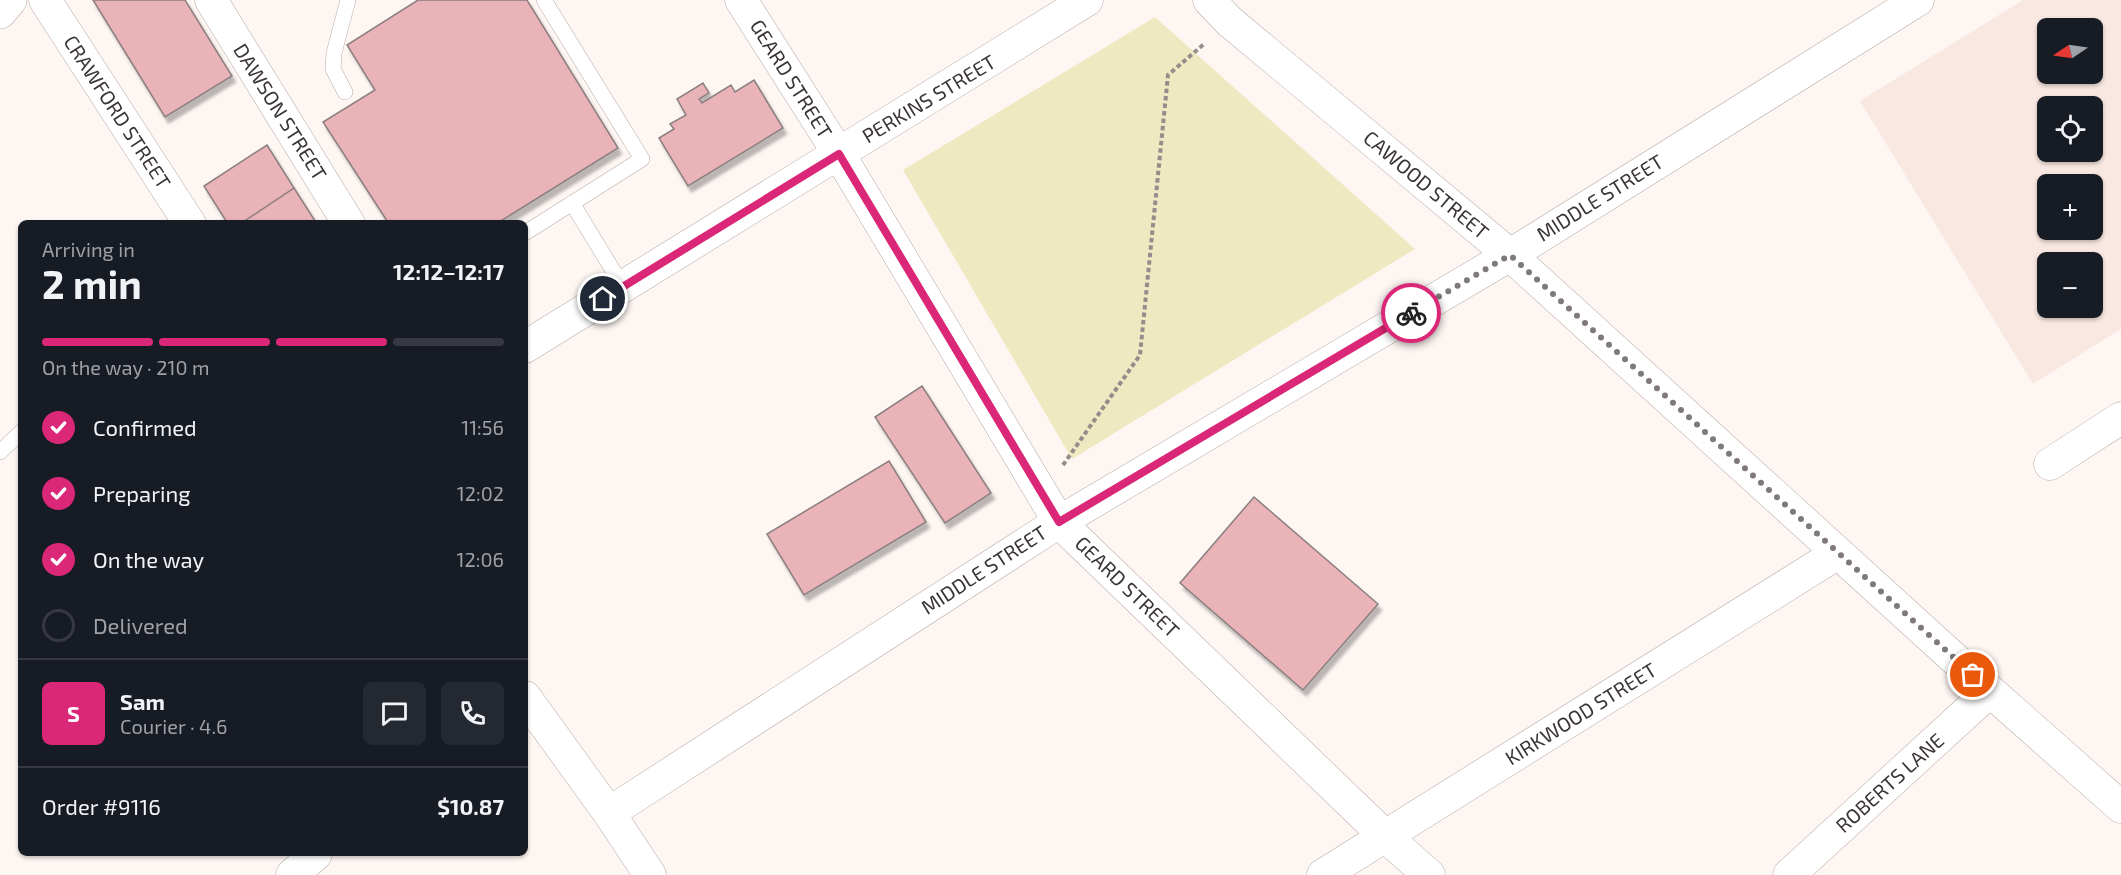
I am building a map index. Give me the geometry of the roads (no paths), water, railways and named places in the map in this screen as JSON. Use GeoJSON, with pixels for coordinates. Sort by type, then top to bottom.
{"type":"FeatureCollection","features":[{"type":"Feature","properties":{"kind":"main road"},"geometry":{"type":"LineString","coordinates":[[0,12],[10,0]]}},
{"type":"Feature","properties":{"kind":"street","name":"CRAWFORD STREET"},"geometry":{"type":"LineString","coordinates":[[45,0],[187,220]]}},
{"type":"Feature","properties":{"kind":"street","name":"DAWSON STREET"},"geometry":{"type":"LineString","coordinates":[[211,0],[347,220]]}},
{"type":"Feature","properties":{"kind":"street","name":"GEARD STREET"},"geometry":{"type":"LineString","coordinates":[[741,0],[839,154],[1059,522],[1385,836],[1429,875]]}},
{"type":"Feature","properties":{"kind":"street","name":"PERKINS STREET"},"geometry":{"type":"LineString","coordinates":[[528,345],[1087,0]]}},
{"type":"Feature","properties":{"kind":"street","name":"MIDDLE STREET"},"geometry":{"type":"LineString","coordinates":[[609,813],[1059,522],[1510,255],[1918,0]]}},
{"type":"Feature","properties":{"kind":"street","name":"CAWOOD STREET"},"geometry":{"type":"LineString","coordinates":[[1219,11],[1510,255],[1838,554],[2121,807]]}},
{"type":"Feature","properties":{"kind":"street"},"geometry":{"type":"LineString","coordinates":[[2050,464],[2121,418]]}},
{"type":"Feature","properties":{"kind":"street","name":"KIRKWOOD STREET"},"geometry":{"type":"LineString","coordinates":[[1323,875],[1838,554]]}},
{"type":"Feature","properties":{"kind":"street","name":"ROBERTS LANE"},"geometry":{"type":"LineString","coordinates":[[1789,875],[1990,691]]}},
{"type":"Feature","properties":{"kind":"street"},"geometry":{"type":"LineString","coordinates":[[528,701],[609,813],[650,875]]}},
{"type":"Feature","properties":{"kind":"street"},"geometry":{"type":"LineString","coordinates":[[292,875],[314,856]]}},
{"type":"Feature","properties":{"kind":"lane"},"geometry":{"type":"LineString","coordinates":[[345,92],[333,69],[334,53],[348,0]]}},
{"type":"Feature","properties":{"kind":"lane"},"geometry":{"type":"LineString","coordinates":[[528,231],[642,159],[544,0]]}},
{"type":"Feature","properties":{"kind":"lane"},"geometry":{"type":"LineString","coordinates":[[572,203],[622,287]]}},
{"type":"Feature","properties":{"kind":"lane"},"geometry":{"type":"LineString","coordinates":[[0,452],[18,435]]}}]}
